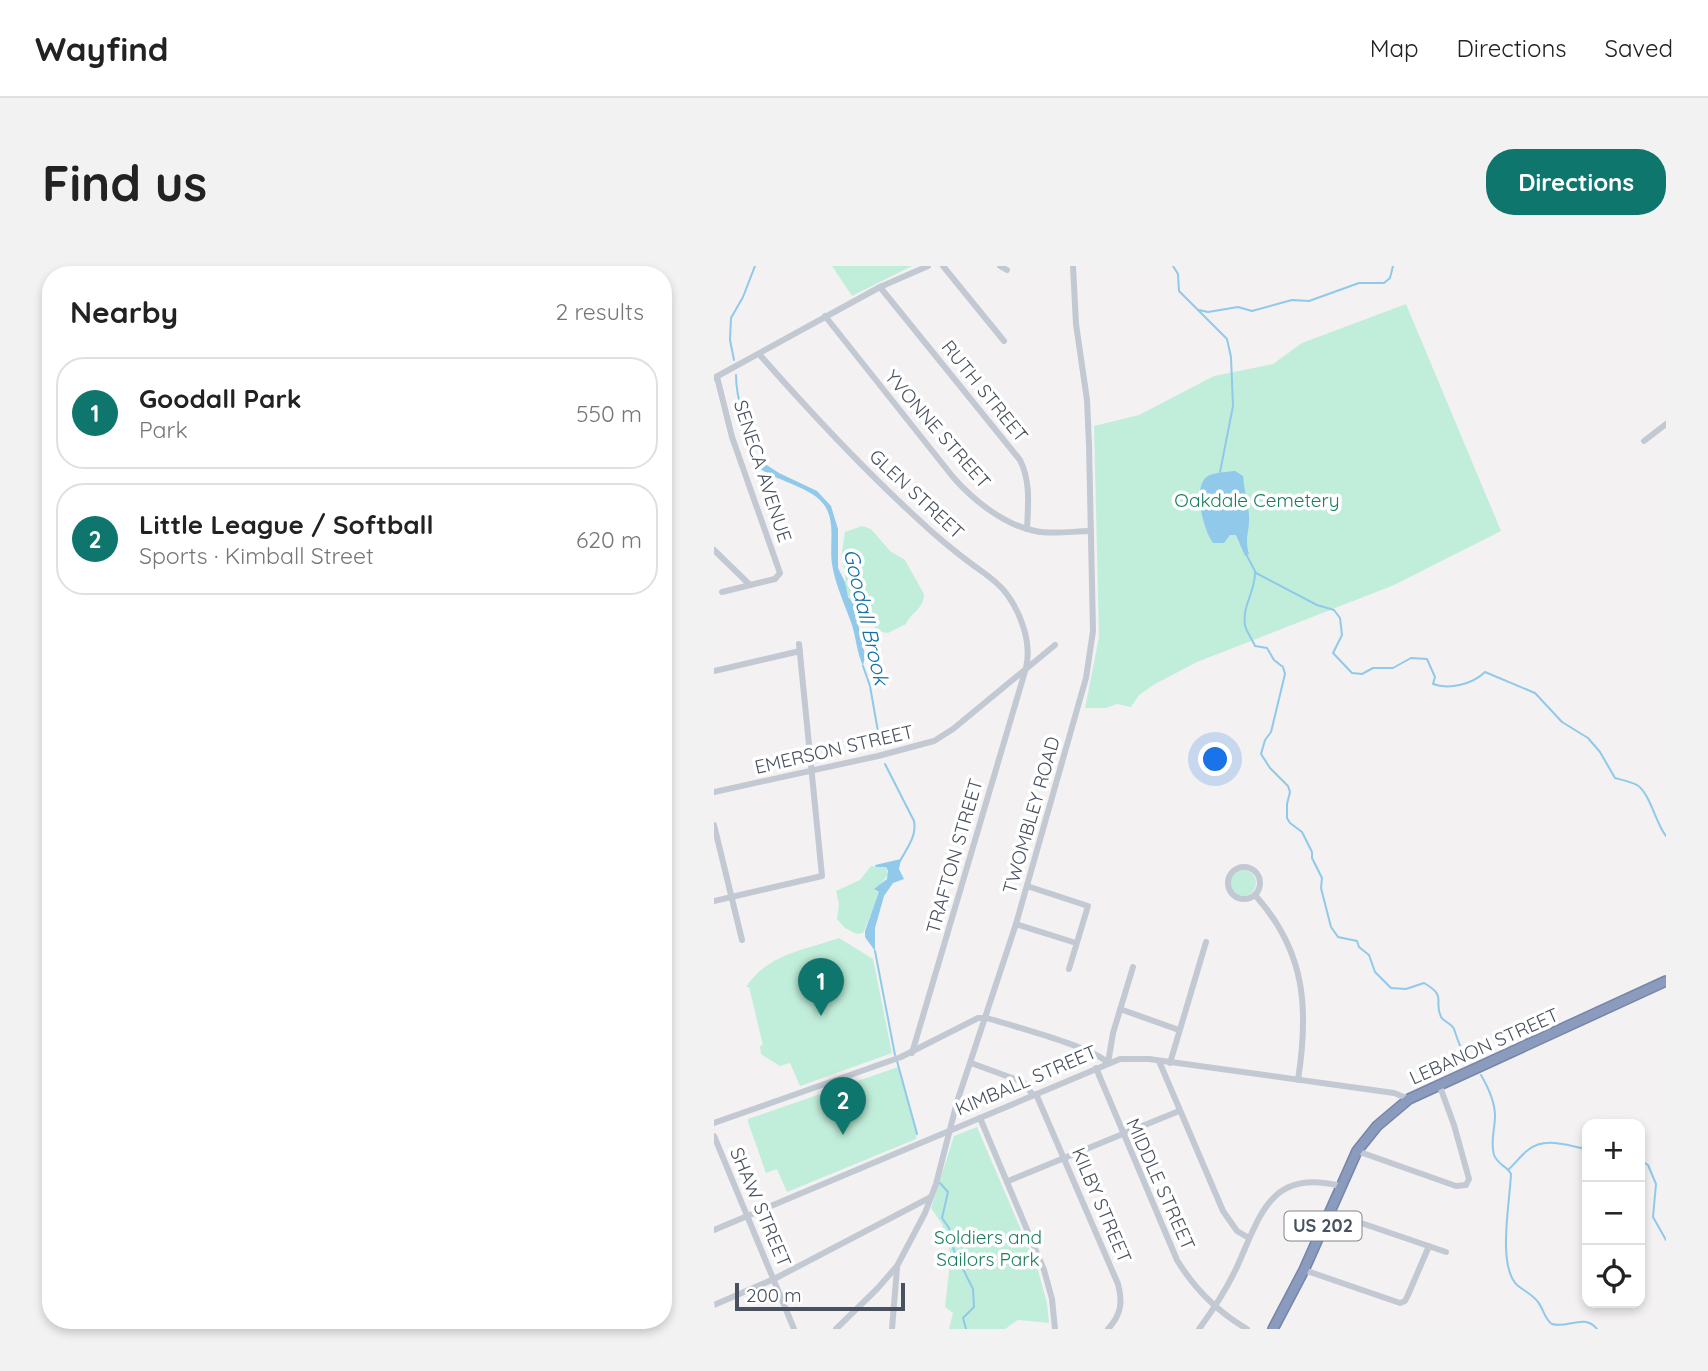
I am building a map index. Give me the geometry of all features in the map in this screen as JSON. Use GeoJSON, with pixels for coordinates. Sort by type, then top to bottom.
{"type":"FeatureCollection","features":[{"type":"Feature","properties":{"kind":"highway","name":"LEBANON STREET"},"geometry":{"type":"LineString","coordinates":[[1273,1329],[1304,1270],[1357,1151],[1377,1126],[1409,1099],[1439,1084],[1666,982]]}},
{"type":"Feature","properties":{"kind":"street"},"geometry":{"type":"LineString","coordinates":[[715,378],[880,287],[928,266]]}},
{"type":"Feature","properties":{"kind":"street"},"geometry":{"type":"LineString","coordinates":[[943,266],[1004,341]]}},
{"type":"Feature","properties":{"kind":"street","name":"TWOMBLEY ROAD"},"geometry":{"type":"LineString","coordinates":[[836,1329],[897,1266],[920,1226],[1016,924],[1088,665],[1093,631],[1088,413],[1076,324],[1073,266]]}},
{"type":"Feature","properties":{"kind":"street","name":"RUTH STREET"},"geometry":{"type":"LineString","coordinates":[[880,287],[1020,460],[1026,472],[1028,491],[1027,529]]}},
{"type":"Feature","properties":{"kind":"street","name":"YVONNE STREET"},"geometry":{"type":"LineString","coordinates":[[825,316],[959,483],[983,505],[1027,529],[1041,532],[1091,531]]}},
{"type":"Feature","properties":{"kind":"street","name":"GLEN STREET"},"geometry":{"type":"LineString","coordinates":[[759,354],[874,478],[946,544],[1003,589],[1025,634],[1028,654],[1026,668]]}},
{"type":"Feature","properties":{"kind":"street","name":"SENECA AVENUE"},"geometry":{"type":"LineString","coordinates":[[715,378],[779,575],[775,579],[750,585]]}},
{"type":"Feature","properties":{"kind":"street"},"geometry":{"type":"LineString","coordinates":[[1644,441],[1666,424]]}},
{"type":"Feature","properties":{"kind":"street"},"geometry":{"type":"LineString","coordinates":[[714,550],[750,585]]}},
{"type":"Feature","properties":{"kind":"street"},"geometry":{"type":"LineString","coordinates":[[722,592],[750,585]]}},
{"type":"Feature","properties":{"kind":"street","name":"EMERSON STREET"},"geometry":{"type":"LineString","coordinates":[[714,792],[934,741],[953,729],[1055,645]]}},
{"type":"Feature","properties":{"kind":"street"},"geometry":{"type":"LineString","coordinates":[[714,671],[799,648],[822,876],[714,901]]}},
{"type":"Feature","properties":{"kind":"street","name":"TRAFTON STREET"},"geometry":{"type":"LineString","coordinates":[[912,1053],[1026,668]]}},
{"type":"Feature","properties":{"kind":"street"},"geometry":{"type":"LineString","coordinates":[[714,825],[742,940]]}},
{"type":"Feature","properties":{"kind":"street"},"geometry":{"type":"LineString","coordinates":[[1245,867],[1256,872],[1259,884],[1255,895],[1241,899],[1230,892],[1228,880],[1235,869],[1245,867]]}},
{"type":"Feature","properties":{"kind":"street"},"geometry":{"type":"LineString","coordinates":[[1027,886],[1088,906],[1069,968]]}},
{"type":"Feature","properties":{"kind":"street"},"geometry":{"type":"LineString","coordinates":[[1255,895],[1279,928],[1299,976],[1305,1032],[1298,1080]]}},
{"type":"Feature","properties":{"kind":"street"},"geometry":{"type":"LineString","coordinates":[[1016,924],[1076,943]]}},
{"type":"Feature","properties":{"kind":"street"},"geometry":{"type":"LineString","coordinates":[[1170,1063],[1206,942]]}},
{"type":"Feature","properties":{"kind":"street"},"geometry":{"type":"LineString","coordinates":[[1108,1063],[1108,1052],[1133,967]]}},
{"type":"Feature","properties":{"kind":"street"},"geometry":{"type":"LineString","coordinates":[[1120,1009],[1180,1030]]}},
{"type":"Feature","properties":{"kind":"street"},"geometry":{"type":"LineString","coordinates":[[714,1124],[912,1053],[970,1021],[987,1018],[1099,1055],[1108,1063]]}},
{"type":"Feature","properties":{"kind":"street","name":"KIMBALL STREET"},"geometry":{"type":"LineString","coordinates":[[714,1230],[1108,1063],[1129,1058],[1394,1093],[1409,1099]]}},
{"type":"Feature","properties":{"kind":"street"},"geometry":{"type":"LineString","coordinates":[[1159,1061],[1226,1217],[1237,1231],[1249,1238]]}},
{"type":"Feature","properties":{"kind":"street"},"geometry":{"type":"LineString","coordinates":[[971,1063],[1024,1082],[1035,1094]]}},
{"type":"Feature","properties":{"kind":"street","name":"MIDDLE STREET"},"geometry":{"type":"LineString","coordinates":[[1096,1068],[1177,1259],[1192,1282],[1214,1306],[1247,1329]]}},
{"type":"Feature","properties":{"kind":"street"},"geometry":{"type":"LineString","coordinates":[[1357,1151],[1456,1186],[1466,1185],[1469,1179],[1452,1118],[1439,1084]]}},
{"type":"Feature","properties":{"kind":"street","name":"KILBY STREET"},"geometry":{"type":"LineString","coordinates":[[1035,1094],[1065,1157],[1119,1288],[1121,1307],[1108,1329]]}},
{"type":"Feature","properties":{"kind":"street"},"geometry":{"type":"LineString","coordinates":[[1008,1181],[1179,1111]]}},
{"type":"Feature","properties":{"kind":"street"},"geometry":{"type":"LineString","coordinates":[[980,1118],[1047,1279],[1055,1329]]}},
{"type":"Feature","properties":{"kind":"street","name":"SHAW STREET"},"geometry":{"type":"LineString","coordinates":[[714,1136],[794,1329]]}},
{"type":"Feature","properties":{"kind":"street"},"geometry":{"type":"LineString","coordinates":[[1199,1329],[1235,1271],[1264,1209],[1286,1189],[1308,1181],[1340,1186]]}},
{"type":"Feature","properties":{"kind":"street"},"geometry":{"type":"LineString","coordinates":[[714,1305],[774,1279],[931,1197]]}},
{"type":"Feature","properties":{"kind":"street"},"geometry":{"type":"LineString","coordinates":[[1329,1212],[1446,1252]]}},
{"type":"Feature","properties":{"kind":"street"},"geometry":{"type":"LineString","coordinates":[[1304,1270],[1393,1301],[1403,1302],[1429,1246]]}},
{"type":"Feature","properties":{"kind":"street"},"geometry":{"type":"LineString","coordinates":[[892,1329],[897,1266]]}},
{"type":"Feature","properties":{"kind":"green space"},"geometry":{"type":"Polygon","coordinates":[[[832,266],[912,266],[852,296],[832,266]]]}},
{"type":"Feature","properties":{"kind":"green space","name":"Oakdale Cemetery"},"geometry":{"type":"Polygon","coordinates":[[[1406,304],[1501,531],[1394,585],[1197,662],[1155,684],[1139,695],[1131,707],[1117,704],[1106,708],[1085,708],[1099,637],[1094,426],[1139,415],[1214,376],[1273,364],[1302,343],[1406,304]]]}},
{"type":"Feature","properties":{"kind":"green space"},"geometry":{"type":"Polygon","coordinates":[[[862,526],[871,529],[890,551],[905,560],[924,594],[920,607],[906,624],[888,633],[877,631],[871,622],[859,624],[854,606],[861,599],[852,601],[846,593],[841,558],[845,532],[862,526]]]}},
{"type":"Feature","properties":{"kind":"green space"},"geometry":{"type":"Polygon","coordinates":[[[871,866],[886,867],[888,875],[875,891],[880,892],[863,933],[857,934],[845,928],[837,919],[839,904],[836,891],[860,880],[871,866]]]}},
{"type":"Feature","properties":{"kind":"green space"},"geometry":{"type":"Polygon","coordinates":[[[1243,870],[1252,874],[1256,883],[1252,892],[1243,896],[1234,892],[1230,883],[1234,874],[1243,870]]]}},
{"type":"Feature","properties":{"kind":"green space"},"geometry":{"type":"Polygon","coordinates":[[[839,938],[873,959],[892,1053],[800,1086],[790,1063],[780,1066],[761,1054],[760,1046],[763,1045],[749,987],[746,987],[765,967],[776,960],[839,938]]]}},
{"type":"Feature","properties":{"kind":"green space"},"geometry":{"type":"Polygon","coordinates":[[[898,1067],[917,1130],[916,1139],[787,1192],[777,1169],[766,1173],[748,1119],[898,1067]]]}},
{"type":"Feature","properties":{"kind":"green space","name":"Soldiers and Sailors Park"},"geometry":{"type":"Polygon","coordinates":[[[977,1127],[1037,1267],[1047,1303],[1049,1323],[1018,1320],[1005,1329],[949,1329],[953,1313],[945,1307],[951,1255],[942,1224],[931,1208],[954,1136],[977,1127]]]}},
{"type":"Feature","properties":{"kind":"water"},"geometry":{"type":"Polygon","coordinates":[[[748,453],[779,473],[817,491],[831,506],[838,529],[838,568],[848,597],[852,601],[864,599],[854,606],[865,655],[863,666],[833,572],[831,527],[825,506],[807,491],[761,469],[748,453]]]}},
{"type":"Feature","properties":{"kind":"water"},"geometry":{"type":"Polygon","coordinates":[[[1235,471],[1243,476],[1248,510],[1249,554],[1245,556],[1236,535],[1230,535],[1224,543],[1213,543],[1201,509],[1200,489],[1203,481],[1211,475],[1235,471]]]}},
{"type":"Feature","properties":{"kind":"water"},"geometry":{"type":"Polygon","coordinates":[[[901,859],[899,869],[904,879],[893,883],[884,896],[875,928],[875,951],[865,937],[865,931],[879,892],[874,889],[887,879],[888,871],[886,867],[875,865],[901,859]]]}},
{"type":"Feature","properties":{"kind":"waterway","name":"Goodall Brook"},"geometry":{"type":"LineString","coordinates":[[734,360],[730,340],[731,318],[755,266]]}},
{"type":"Feature","properties":{"kind":"waterway"},"geometry":{"type":"LineString","coordinates":[[1173,266],[1178,274],[1179,291],[1227,339],[1231,357],[1233,406],[1220,472]]}},
{"type":"Feature","properties":{"kind":"waterway"},"geometry":{"type":"LineString","coordinates":[[1199,310],[1208,312],[1238,307],[1252,311],[1292,300],[1309,301],[1359,283],[1384,283],[1390,278],[1393,266]]}},
{"type":"Feature","properties":{"kind":"waterway","name":"Goodall Brook"},"geometry":{"type":"LineString","coordinates":[[736,375],[749,454]]}},
{"type":"Feature","properties":{"kind":"waterway"},"geometry":{"type":"LineString","coordinates":[[1246,554],[1256,573],[1317,605],[1334,610],[1340,618],[1342,635],[1333,653],[1352,673],[1362,674],[1373,668],[1393,668],[1411,658],[1427,659],[1435,677],[1433,684],[1439,686],[1460,685],[1485,672],[1535,693],[1562,722],[1588,738],[1600,752],[1615,778],[1642,789],[1666,836]]}},
{"type":"Feature","properties":{"kind":"waterway"},"geometry":{"type":"LineString","coordinates":[[1255,573],[1245,612],[1245,627],[1255,646],[1267,648],[1274,660],[1283,667],[1285,674],[1271,732],[1265,740],[1261,754],[1270,768],[1288,786],[1290,792],[1287,818],[1302,832],[1312,852],[1312,858],[1322,878],[1321,888],[1331,927],[1338,937],[1357,941],[1359,947],[1369,955],[1375,972],[1391,988],[1406,989],[1424,983],[1436,992],[1441,1017],[1454,1029],[1468,1060]]}},
{"type":"Feature","properties":{"kind":"waterway","name":"Goodall Brook"},"geometry":{"type":"LineString","coordinates":[[863,666],[870,686],[880,743]]}},
{"type":"Feature","properties":{"kind":"waterway","name":"Goodall Brook"},"geometry":{"type":"LineString","coordinates":[[885,764],[915,826],[913,837],[900,861]]}},
{"type":"Feature","properties":{"kind":"waterway","name":"Goodall Brook"},"geometry":{"type":"LineString","coordinates":[[875,951],[895,1055]]}},
{"type":"Feature","properties":{"kind":"waterway","name":"Goodall Brook"},"geometry":{"type":"LineString","coordinates":[[897,1061],[917,1134]]}},
{"type":"Feature","properties":{"kind":"waterway"},"geometry":{"type":"LineString","coordinates":[[1481,1075],[1495,1111],[1492,1145],[1494,1155],[1511,1174],[1506,1248],[1511,1276],[1517,1285],[1536,1299],[1552,1324],[1587,1322],[1597,1329]]}},
{"type":"Feature","properties":{"kind":"waterway"},"geometry":{"type":"LineString","coordinates":[[1509,1169],[1535,1146],[1557,1143],[1582,1148]]}},
{"type":"Feature","properties":{"kind":"waterway"},"geometry":{"type":"LineString","coordinates":[[1645,1163],[1656,1184],[1653,1217],[1666,1240]]}},
{"type":"Feature","properties":{"kind":"waterway","name":"Goodall Brook"},"geometry":{"type":"LineString","coordinates":[[940,1183],[948,1192],[942,1218],[949,1228],[954,1251],[973,1289],[974,1307],[963,1318],[966,1329]]}},
{"type":"Feature","properties":{"kind":"place","name":"Goodall Park"},"geometry":{"type":"Point","coordinates":[821,1016]}},
{"type":"Feature","properties":{"kind":"place","name":"Little League / Softball"},"geometry":{"type":"Point","coordinates":[843,1135]}}]}
